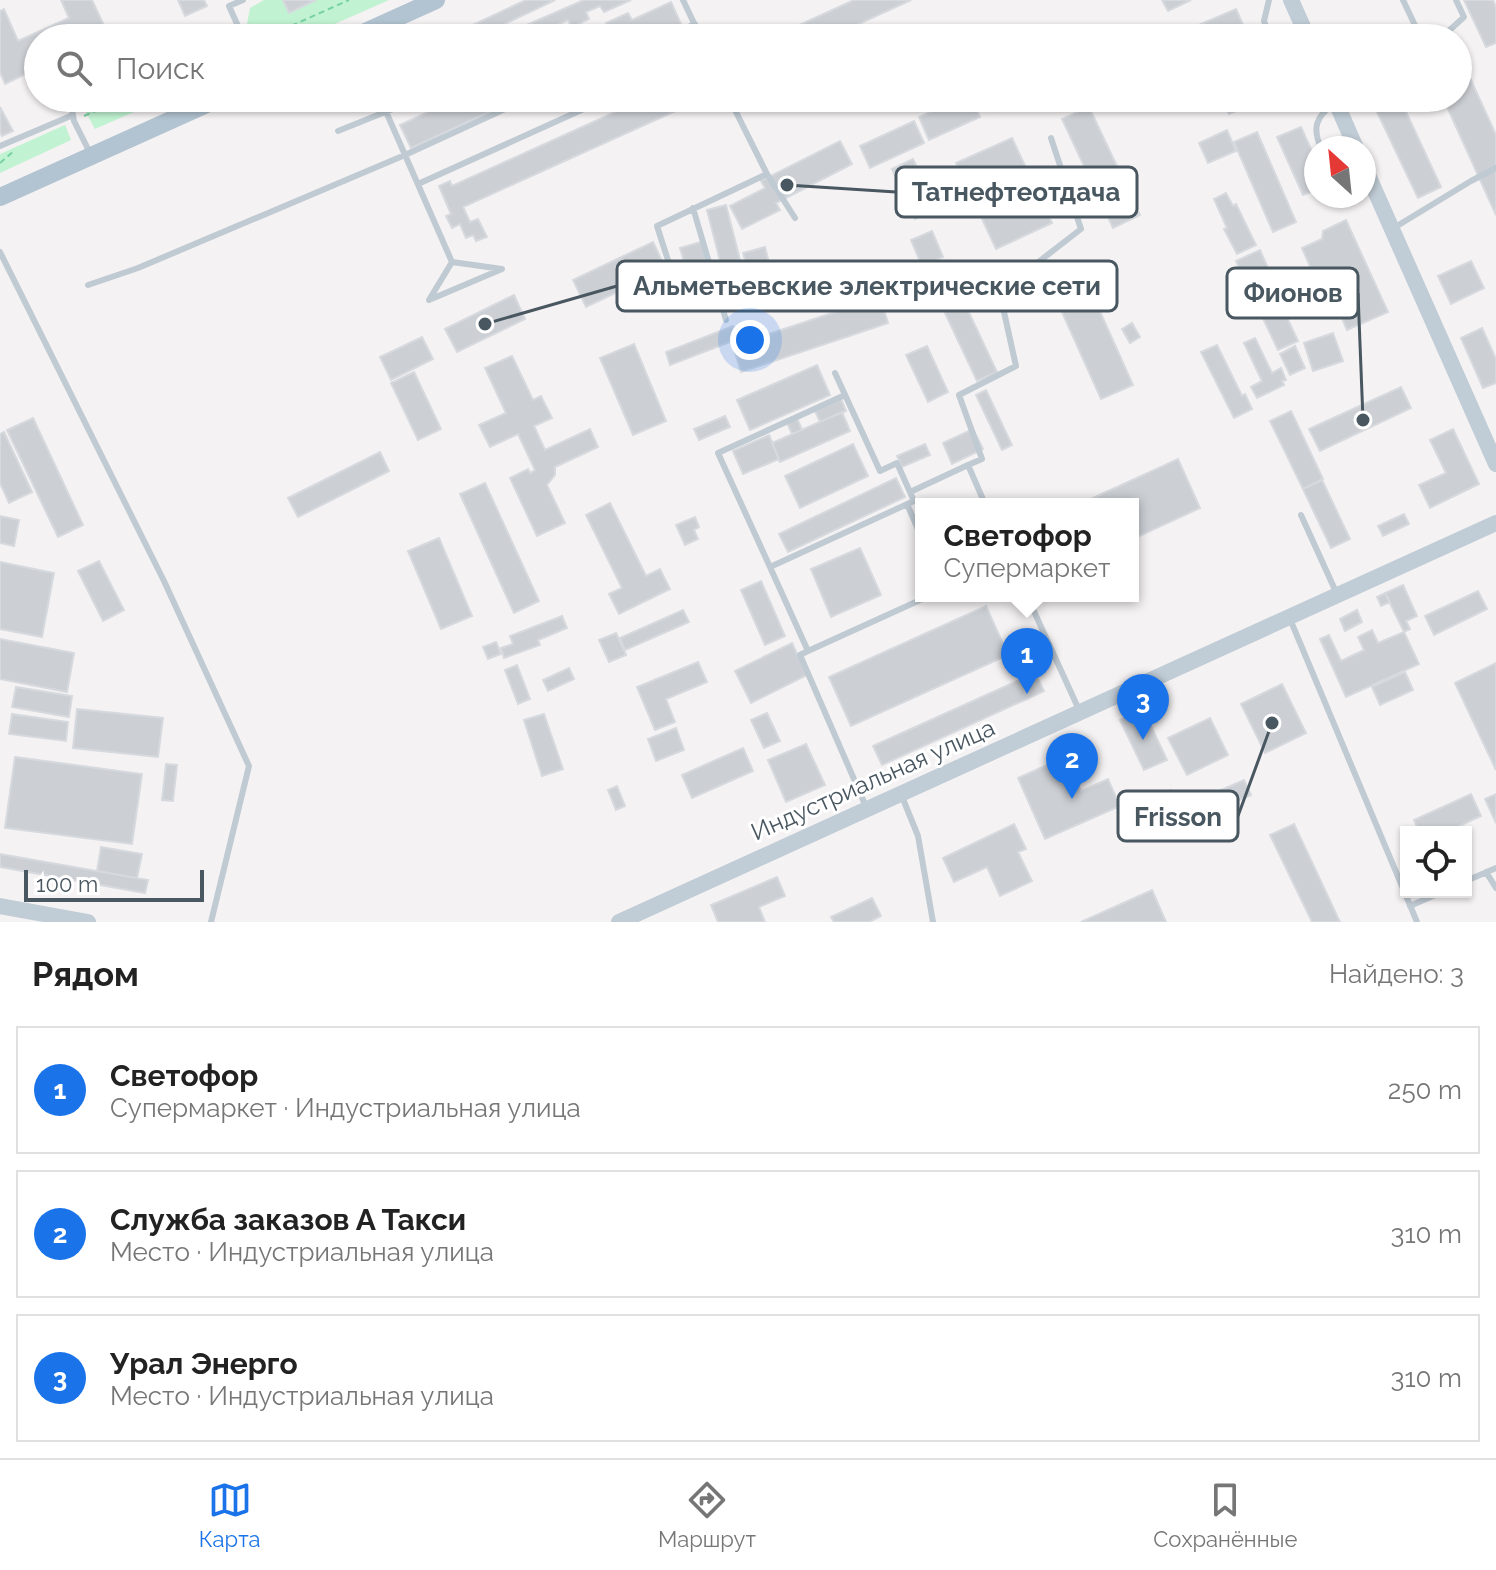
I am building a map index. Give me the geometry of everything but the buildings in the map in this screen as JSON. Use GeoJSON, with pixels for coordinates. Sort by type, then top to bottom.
{"type":"FeatureCollection","features":[{"type":"Feature","properties":{"kind":"main road"},"geometry":{"type":"LineString","coordinates":[[384,24],[436,0]]}},
{"type":"Feature","properties":{"kind":"main road"},"geometry":{"type":"LineString","coordinates":[[0,197],[189,112]]}},
{"type":"Feature","properties":{"kind":"street"},"geometry":{"type":"LineString","coordinates":[[1291,0],[1302,24]]}},
{"type":"Feature","properties":{"kind":"street"},"geometry":{"type":"LineString","coordinates":[[1340,112],[1351,136]]}},
{"type":"Feature","properties":{"kind":"street"},"geometry":{"type":"LineString","coordinates":[[1376,193],[1496,464]]}},
{"type":"Feature","properties":{"kind":"street","name":"Индустриальная улица"},"geometry":{"type":"LineString","coordinates":[[619,922],[1496,523]]}},
{"type":"Feature","properties":{"kind":"street"},"geometry":{"type":"LineString","coordinates":[[0,906],[88,922]]}},
{"type":"Feature","properties":{"kind":"lane"},"geometry":{"type":"LineString","coordinates":[[237,24],[228,3],[243,0]]}},
{"type":"Feature","properties":{"kind":"lane"},"geometry":{"type":"LineString","coordinates":[[683,0],[695,24]]}},
{"type":"Feature","properties":{"kind":"lane"},"geometry":{"type":"LineString","coordinates":[[1265,24],[1269,0]]}},
{"type":"Feature","properties":{"kind":"lane"},"geometry":{"type":"LineString","coordinates":[[1403,0],[1414,24]]}},
{"type":"Feature","properties":{"kind":"lane"},"geometry":{"type":"LineString","coordinates":[[1456,0],[1464,17],[1456,24]]}},
{"type":"Feature","properties":{"kind":"lane"},"geometry":{"type":"LineString","coordinates":[[72,112],[91,156]]}},
{"type":"Feature","properties":{"kind":"lane"},"geometry":{"type":"LineString","coordinates":[[338,131],[384,112]]}},
{"type":"Feature","properties":{"kind":"lane"},"geometry":{"type":"LineString","coordinates":[[386,112],[452,262]]}},
{"type":"Feature","properties":{"kind":"lane"},"geometry":{"type":"LineString","coordinates":[[88,285],[138,268],[499,112]]}},
{"type":"Feature","properties":{"kind":"lane"},"geometry":{"type":"LineString","coordinates":[[418,184],[577,112]]}},
{"type":"Feature","properties":{"kind":"lane"},"geometry":{"type":"LineString","coordinates":[[736,112],[767,174],[795,218]]}},
{"type":"Feature","properties":{"kind":"lane"},"geometry":{"type":"LineString","coordinates":[[1316,136],[1317,121],[1324,112]]}},
{"type":"Feature","properties":{"kind":"lane"},"geometry":{"type":"LineString","coordinates":[[0,146],[73,115]]}},
{"type":"Feature","properties":{"kind":"lane"},"geometry":{"type":"LineString","coordinates":[[910,492],[982,459],[959,395],[1016,366],[1002,303],[1028,270],[1081,229],[1051,138]]}},
{"type":"Feature","properties":{"kind":"lane"},"geometry":{"type":"LineString","coordinates":[[1392,229],[1496,168]]}},
{"type":"Feature","properties":{"kind":"lane"},"geometry":{"type":"LineString","coordinates":[[619,301],[673,276],[657,226],[767,174]]}},
{"type":"Feature","properties":{"kind":"lane"},"geometry":{"type":"LineString","coordinates":[[693,208],[726,320]]}},
{"type":"Feature","properties":{"kind":"lane"},"geometry":{"type":"LineString","coordinates":[[0,252],[164,581],[249,766],[211,922]]}},
{"type":"Feature","properties":{"kind":"lane"},"geometry":{"type":"LineString","coordinates":[[452,262],[489,267],[502,269],[429,300],[452,262]]}},
{"type":"Feature","properties":{"kind":"lane"},"geometry":{"type":"LineString","coordinates":[[770,567],[914,501],[897,463],[880,471],[835,373]]}},
{"type":"Feature","properties":{"kind":"lane"},"geometry":{"type":"LineString","coordinates":[[808,651],[718,453],[845,395]]}},
{"type":"Feature","properties":{"kind":"lane"},"geometry":{"type":"LineString","coordinates":[[968,465],[982,498]]}},
{"type":"Feature","properties":{"kind":"lane"},"geometry":{"type":"LineString","coordinates":[[907,504],[915,522]]}},
{"type":"Feature","properties":{"kind":"lane"},"geometry":{"type":"LineString","coordinates":[[1301,515],[1337,595]]}},
{"type":"Feature","properties":{"kind":"lane"},"geometry":{"type":"LineString","coordinates":[[867,809],[800,655],[916,602]]}},
{"type":"Feature","properties":{"kind":"lane"},"geometry":{"type":"LineString","coordinates":[[1030,602],[1080,712]]}},
{"type":"Feature","properties":{"kind":"lane"},"geometry":{"type":"LineString","coordinates":[[1289,617],[1417,922]]}},
{"type":"Feature","properties":{"kind":"lane"},"geometry":{"type":"LineString","coordinates":[[900,794],[918,836],[933,922]]}},
{"type":"Feature","properties":{"kind":"lane"},"geometry":{"type":"LineString","coordinates":[[1472,878],[1496,868]]}},
{"type":"Feature","properties":{"kind":"lane"},"geometry":{"type":"LineString","coordinates":[[1486,872],[1496,888]]}},
{"type":"Feature","properties":{"kind":"lane"},"geometry":{"type":"LineString","coordinates":[[1410,906],[1428,898]]}},
{"type":"Feature","properties":{"kind":"path"},"geometry":{"type":"LineString","coordinates":[[295,24],[349,0]]}},
{"type":"Feature","properties":{"kind":"path"},"geometry":{"type":"LineString","coordinates":[[0,163],[19,146]]}},
{"type":"Feature","properties":{"kind":"green space"},"geometry":{"type":"Polygon","coordinates":[[[264,0],[283,0],[289,12],[316,0],[389,0],[335,24],[247,24],[250,8],[264,0]]]}},
{"type":"Feature","properties":{"kind":"green space"},"geometry":{"type":"Polygon","coordinates":[[[86,112],[134,112],[95,129],[86,112]]]}},
{"type":"Feature","properties":{"kind":"green space"},"geometry":{"type":"Polygon","coordinates":[[[65,125],[71,140],[0,173],[0,154],[65,125]]]}},
{"type":"Feature","properties":{"kind":"place","name":"Татнефтеотдача"},"geometry":{"type":"Point","coordinates":[787,185]}},
{"type":"Feature","properties":{"kind":"place","name":"Альметьевские электрические сети"},"geometry":{"type":"Point","coordinates":[485,324]}},
{"type":"Feature","properties":{"kind":"place","name":"Фионов"},"geometry":{"type":"Point","coordinates":[1363,420]}},
{"type":"Feature","properties":{"kind":"place","name":"Светофор"},"geometry":{"type":"Point","coordinates":[1027,694]}},
{"type":"Feature","properties":{"kind":"place","name":"Frisson"},"geometry":{"type":"Point","coordinates":[1272,723]}},
{"type":"Feature","properties":{"kind":"place","name":"Урал Энерго"},"geometry":{"type":"Point","coordinates":[1143,740]}},
{"type":"Feature","properties":{"kind":"place","name":"Служба заказов А Такси"},"geometry":{"type":"Point","coordinates":[1072,799]}}]}
